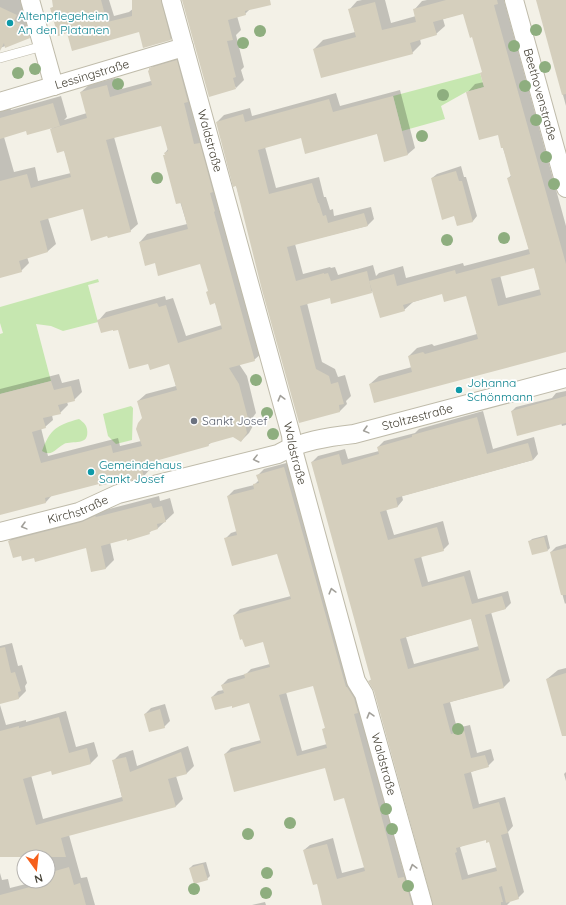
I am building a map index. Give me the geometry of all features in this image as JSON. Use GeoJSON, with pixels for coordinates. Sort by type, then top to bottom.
{"type":"FeatureCollection","features":[{"type":"Feature","properties":{"kind":"street"},"geometry":{"type":"LineString","coordinates":[[30,0],[54,86]]}},
{"type":"Feature","properties":{"kind":"street","name":"Waldstraße"},"geometry":{"type":"LineString","coordinates":[[171,0],[291,435],[292,446],[356,681],[364,694],[423,905]]}},
{"type":"Feature","properties":{"kind":"street","name":"Beethovenstraße"},"geometry":{"type":"LineString","coordinates":[[514,0],[566,188]]}},
{"type":"Feature","properties":{"kind":"street","name":"Lessingstraße"},"geometry":{"type":"LineString","coordinates":[[0,102],[184,47]]}},
{"type":"Feature","properties":{"kind":"street","name":"Stoltzestraße"},"geometry":{"type":"LineString","coordinates":[[292,446],[326,438],[354,434],[566,378]]}},
{"type":"Feature","properties":{"kind":"street","name":"Kirchstraße"},"geometry":{"type":"LineString","coordinates":[[0,532],[79,512],[118,494],[278,454],[292,446]]}},
{"type":"Feature","properties":{"kind":"lane"},"geometry":{"type":"LineString","coordinates":[[0,58],[43,46]]}},
{"type":"Feature","properties":{"kind":"green space"},"geometry":{"type":"Polygon","coordinates":[[[480,73],[484,87],[466,92],[441,106],[445,119],[402,131],[393,96],[480,73]]]}},
{"type":"Feature","properties":{"kind":"green space"},"geometry":{"type":"Polygon","coordinates":[[[98,279],[99,282],[88,285],[98,322],[63,331],[51,326],[36,324],[51,381],[0,394],[0,334],[3,333],[0,323],[0,307],[98,279]]]}},
{"type":"Feature","properties":{"kind":"green space"},"geometry":{"type":"Polygon","coordinates":[[[131,406],[133,408],[132,440],[116,444],[108,436],[103,414],[131,406]]]}},
{"type":"Feature","properties":{"kind":"green space"},"geometry":{"type":"Polygon","coordinates":[[[79,419],[87,427],[87,435],[83,441],[64,444],[51,453],[45,453],[42,451],[48,438],[55,429],[65,423],[79,419]]]}},
{"type":"Feature","properties":{"kind":"building"},"geometry":{"type":"Polygon","coordinates":[[[52,0],[101,0],[107,22],[132,16],[132,0],[161,0],[171,40],[143,48],[139,32],[72,51],[67,33],[58,36],[50,8],[53,7],[52,0]]]}},
{"type":"Feature","properties":{"kind":"building"},"geometry":{"type":"Polygon","coordinates":[[[182,0],[270,0],[271,5],[245,11],[246,15],[228,20],[233,40],[227,41],[236,77],[233,78],[236,89],[209,97],[182,0]]]}},
{"type":"Feature","properties":{"kind":"building"},"geometry":{"type":"Polygon","coordinates":[[[446,0],[497,0],[498,4],[494,5],[495,9],[566,264],[566,352],[374,403],[369,384],[412,372],[408,356],[423,352],[425,354],[478,339],[466,296],[444,302],[442,294],[403,305],[405,311],[380,318],[369,281],[394,274],[397,286],[455,270],[456,274],[530,254],[507,178],[511,177],[498,135],[479,140],[466,92],[484,87],[480,73],[482,72],[472,37],[470,38],[463,14],[433,22],[437,35],[410,43],[413,54],[321,78],[313,49],[356,37],[348,9],[375,2],[382,30],[416,22],[413,9],[446,0]],[[534,268],[491,279],[498,306],[541,295],[534,268]]]}},
{"type":"Feature","properties":{"kind":"building"},"geometry":{"type":"Polygon","coordinates":[[[536,0],[566,0],[566,94],[562,95],[536,0]]]}},
{"type":"Feature","properties":{"kind":"building","name":"Altenpflegeheim An den Platanen"},"geometry":{"type":"Polygon","coordinates":[[[0,7],[17,15],[14,21],[21,24],[17,30],[29,35],[30,38],[5,48],[4,43],[0,51],[0,7]]]}},
{"type":"Feature","properties":{"kind":"building"},"geometry":{"type":"Polygon","coordinates":[[[177,60],[188,102],[184,103],[194,144],[200,143],[213,192],[210,193],[214,212],[255,361],[229,368],[239,384],[249,422],[245,423],[247,433],[241,442],[233,437],[208,444],[209,446],[141,465],[144,477],[120,483],[120,481],[99,486],[99,484],[45,498],[46,503],[0,515],[0,394],[51,381],[54,390],[71,386],[75,401],[58,405],[61,414],[43,418],[46,428],[32,432],[41,463],[111,445],[113,453],[142,446],[136,429],[142,418],[137,401],[177,390],[169,364],[150,370],[148,364],[129,369],[118,330],[101,333],[97,320],[157,303],[159,307],[166,305],[178,343],[222,329],[215,303],[210,305],[206,292],[208,291],[200,264],[158,276],[155,263],[145,266],[139,242],[188,229],[181,203],[176,204],[163,155],[165,155],[164,153],[168,151],[161,126],[106,140],[131,232],[108,238],[107,236],[91,241],[83,209],[40,221],[48,252],[19,261],[22,272],[0,278],[0,181],[27,174],[31,188],[71,177],[64,151],[57,153],[50,129],[87,118],[80,92],[107,85],[110,97],[152,85],[148,71],[149,68],[177,60]]]}},
{"type":"Feature","properties":{"kind":"building"},"geometry":{"type":"Polygon","coordinates":[[[393,96],[408,155],[384,162],[377,134],[305,154],[301,138],[258,150],[269,194],[312,183],[323,216],[326,215],[328,223],[364,213],[368,226],[287,247],[296,281],[328,273],[331,281],[367,271],[372,293],[331,304],[330,298],[300,306],[316,369],[329,376],[331,384],[338,382],[344,404],[339,405],[340,412],[299,423],[262,290],[236,186],[233,187],[216,122],[243,114],[245,122],[329,99],[333,112],[393,96]]]}},
{"type":"Feature","properties":{"kind":"building"},"geometry":{"type":"Polygon","coordinates":[[[53,103],[60,126],[27,135],[26,131],[0,139],[0,118],[53,103]]]}},
{"type":"Feature","properties":{"kind":"building"},"geometry":{"type":"Polygon","coordinates":[[[456,171],[459,181],[462,181],[473,222],[457,226],[454,216],[442,220],[431,178],[456,171]]]}},
{"type":"Feature","properties":{"kind":"building"},"geometry":{"type":"Polygon","coordinates":[[[566,396],[566,423],[517,436],[511,411],[566,396]]]}},
{"type":"Feature","properties":{"kind":"building"},"geometry":{"type":"Polygon","coordinates":[[[477,417],[487,454],[528,443],[533,460],[396,498],[398,507],[380,512],[388,540],[437,527],[444,551],[414,559],[422,587],[464,576],[472,604],[502,596],[506,609],[485,615],[504,688],[443,704],[451,734],[464,730],[471,758],[485,755],[489,767],[464,774],[473,809],[499,802],[508,833],[501,835],[519,899],[506,903],[502,886],[499,887],[503,902],[501,902],[501,905],[433,905],[374,691],[368,681],[371,680],[311,462],[339,454],[342,465],[379,454],[377,447],[412,437],[412,435],[477,417]],[[471,619],[400,639],[408,669],[479,650],[471,619]],[[486,840],[456,848],[457,852],[455,853],[462,880],[497,871],[489,842],[486,843],[486,840]]]}},
{"type":"Feature","properties":{"kind":"building"},"geometry":{"type":"Polygon","coordinates":[[[284,467],[346,687],[354,698],[358,713],[354,714],[398,878],[404,877],[412,905],[322,905],[317,884],[313,885],[303,850],[327,844],[337,879],[365,871],[344,798],[334,801],[325,768],[234,792],[224,754],[261,743],[249,703],[232,708],[232,706],[215,710],[211,697],[224,693],[221,685],[245,678],[244,674],[270,667],[263,642],[245,647],[242,639],[240,640],[233,615],[291,599],[277,554],[232,566],[224,538],[237,535],[227,496],[254,489],[253,484],[259,483],[256,475],[284,467]],[[313,686],[279,695],[297,756],[327,748],[322,729],[325,728],[313,686]]]}},
{"type":"Feature","properties":{"kind":"building"},"geometry":{"type":"Polygon","coordinates":[[[151,503],[153,508],[162,506],[166,522],[157,524],[158,529],[149,532],[150,534],[127,541],[127,539],[101,546],[106,569],[91,572],[86,548],[35,562],[34,558],[22,561],[21,556],[13,558],[8,541],[82,522],[95,516],[96,517],[151,503]]]}},
{"type":"Feature","properties":{"kind":"building"},"geometry":{"type":"Polygon","coordinates":[[[544,537],[548,551],[532,555],[528,541],[544,537]]]}},
{"type":"Feature","properties":{"kind":"building"},"geometry":{"type":"Polygon","coordinates":[[[566,548],[566,595],[561,595],[550,552],[566,548]]]}},
{"type":"Feature","properties":{"kind":"building"},"geometry":{"type":"Polygon","coordinates":[[[5,647],[11,673],[15,672],[21,691],[18,692],[19,699],[0,704],[0,648],[5,647]]]}},
{"type":"Feature","properties":{"kind":"building"},"geometry":{"type":"Polygon","coordinates":[[[566,673],[566,736],[562,736],[546,679],[566,673]]]}},
{"type":"Feature","properties":{"kind":"building"},"geometry":{"type":"Polygon","coordinates":[[[160,709],[165,728],[149,732],[144,714],[160,709]]]}},
{"type":"Feature","properties":{"kind":"building"},"geometry":{"type":"Polygon","coordinates":[[[59,717],[69,753],[87,748],[91,764],[52,775],[51,771],[23,779],[36,825],[123,801],[112,760],[126,757],[130,772],[181,752],[187,774],[168,779],[176,807],[61,838],[66,857],[56,857],[56,849],[16,849],[16,857],[0,857],[0,731],[19,726],[19,728],[59,717]]]}},
{"type":"Feature","properties":{"kind":"building"},"geometry":{"type":"Polygon","coordinates":[[[203,864],[208,880],[194,884],[189,868],[203,864]]]}},
{"type":"Feature","properties":{"kind":"building"},"geometry":{"type":"Polygon","coordinates":[[[69,867],[74,885],[80,883],[86,905],[0,905],[0,895],[22,889],[56,889],[56,871],[69,867]]]}},
{"type":"Feature","properties":{"kind":"place","name":"Altenpflegeheim An den Platanen"},"geometry":{"type":"Point","coordinates":[10,23]}},
{"type":"Feature","properties":{"kind":"place","name":"Johanna Schönmann"},"geometry":{"type":"Point","coordinates":[459,390]}},
{"type":"Feature","properties":{"kind":"place","name":"Sankt Josef"},"geometry":{"type":"Point","coordinates":[194,421]}},
{"type":"Feature","properties":{"kind":"place","name":"Gemeindehaus Sankt Josef"},"geometry":{"type":"Point","coordinates":[91,472]}}]}
